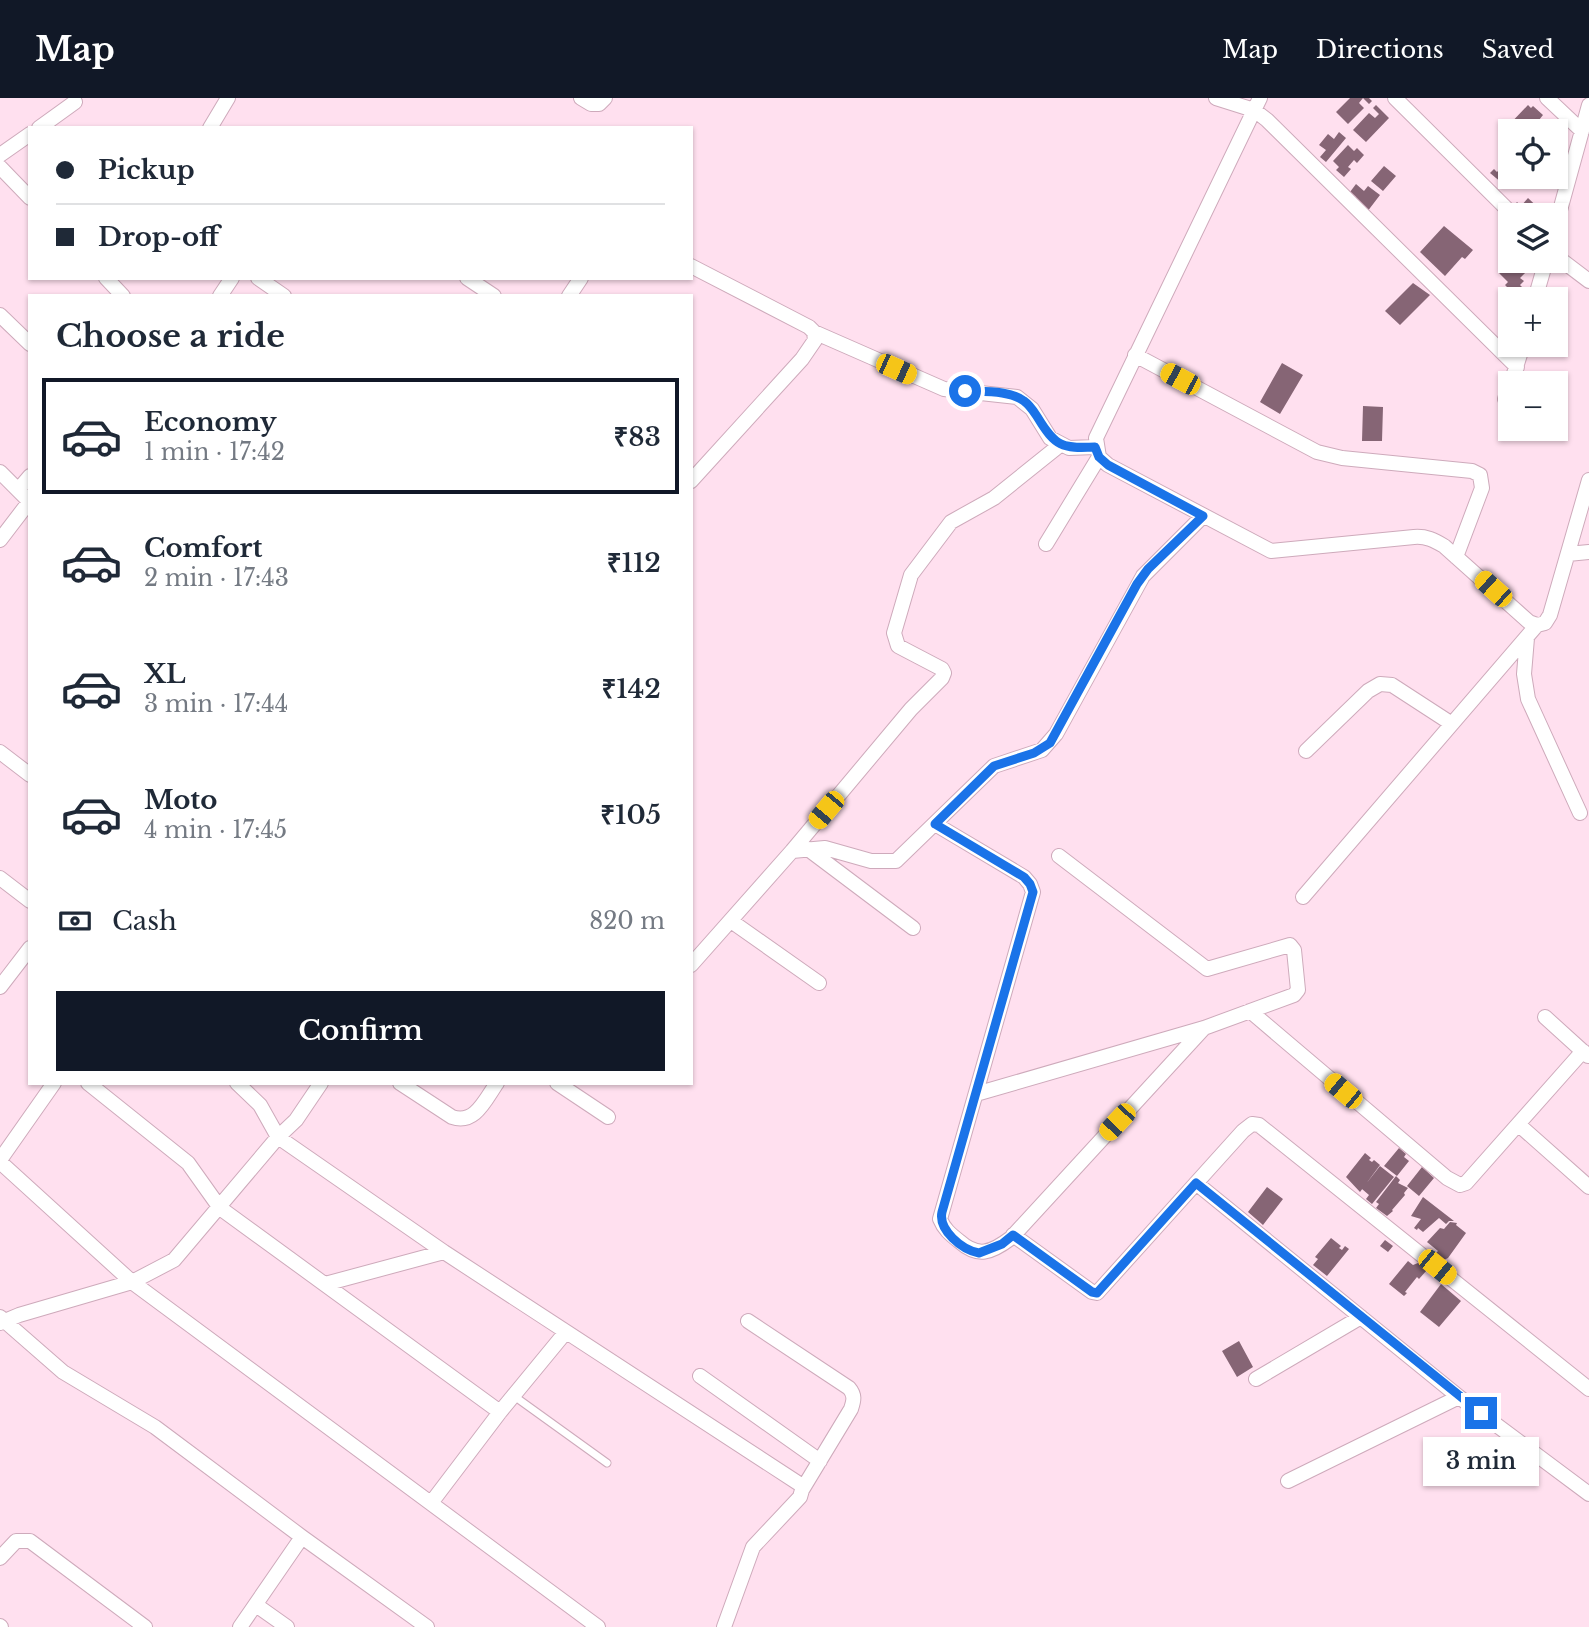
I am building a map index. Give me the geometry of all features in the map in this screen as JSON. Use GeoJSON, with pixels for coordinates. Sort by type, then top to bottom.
{"type":"FeatureCollection","features":[{"type":"Feature","properties":{"kind":"street"},"geometry":{"type":"LineString","coordinates":[[211,126],[228,98]]}},
{"type":"Feature","properties":{"kind":"street"},"geometry":{"type":"LineString","coordinates":[[581,98],[591,104],[599,104],[605,98]]}},
{"type":"Feature","properties":{"kind":"street"},"geometry":{"type":"LineString","coordinates":[[1216,98],[1257,104],[1267,120],[1517,367]]}},
{"type":"Feature","properties":{"kind":"street"},"geometry":{"type":"LineString","coordinates":[[1395,98],[1501,203]]}},
{"type":"Feature","properties":{"kind":"street"},"geometry":{"type":"LineString","coordinates":[[1547,98],[1582,131]]}},
{"type":"Feature","properties":{"kind":"street"},"geometry":{"type":"LineString","coordinates":[[42,126],[75,102]]}},
{"type":"Feature","properties":{"kind":"street"},"geometry":{"type":"LineString","coordinates":[[1046,544],[1097,452],[1096,438],[1257,104]]}},
{"type":"Feature","properties":{"kind":"street"},"geometry":{"type":"LineString","coordinates":[[1562,203],[1589,105]]}},
{"type":"Feature","properties":{"kind":"street"},"geometry":{"type":"LineString","coordinates":[[0,155],[28,135]]}},
{"type":"Feature","properties":{"kind":"street"},"geometry":{"type":"LineString","coordinates":[[0,167],[28,196]]}},
{"type":"Feature","properties":{"kind":"street"},"geometry":{"type":"LineString","coordinates":[[1568,265],[1589,281]]}},
{"type":"Feature","properties":{"kind":"street"},"geometry":{"type":"LineString","coordinates":[[693,267],[814,332],[944,389],[1017,397],[1032,409],[1050,438],[1060,445],[1097,452],[1108,465],[1271,551],[1424,537],[1444,546],[1529,622],[1537,625],[1545,623],[1550,615],[1589,480]]}},
{"type":"Feature","properties":{"kind":"street"},"geometry":{"type":"LineString","coordinates":[[108,280],[120,294]]}},
{"type":"Feature","properties":{"kind":"street"},"geometry":{"type":"LineString","coordinates":[[261,280],[281,294]]}},
{"type":"Feature","properties":{"kind":"street"},"geometry":{"type":"LineString","coordinates":[[470,280],[491,294]]}},
{"type":"Feature","properties":{"kind":"street"},"geometry":{"type":"LineString","coordinates":[[0,315],[28,342]]}},
{"type":"Feature","properties":{"kind":"street"},"geometry":{"type":"LineString","coordinates":[[693,479],[810,349],[815,340],[814,332]]}},
{"type":"Feature","properties":{"kind":"street"},"geometry":{"type":"LineString","coordinates":[[1135,355],[1317,452],[1342,458],[1472,471],[1480,475],[1482,488],[1456,557]]}},
{"type":"Feature","properties":{"kind":"street"},"geometry":{"type":"LineString","coordinates":[[1515,371],[1520,357]]}},
{"type":"Feature","properties":{"kind":"street"},"geometry":{"type":"LineString","coordinates":[[693,960],[793,851],[911,709],[942,678],[942,669],[898,646],[895,641],[894,633],[911,575],[951,522],[994,498],[1060,445]]}},
{"type":"Feature","properties":{"kind":"street"},"geometry":{"type":"LineString","coordinates":[[0,472],[28,501]]}},
{"type":"Feature","properties":{"kind":"street"},"geometry":{"type":"LineString","coordinates":[[18,491],[28,478]]}},
{"type":"Feature","properties":{"kind":"street"},"geometry":{"type":"LineString","coordinates":[[0,540],[28,503]]}},
{"type":"Feature","properties":{"kind":"street"},"geometry":{"type":"LineString","coordinates":[[793,851],[825,848],[877,862],[896,861],[994,766],[1034,753],[1050,743],[1137,584],[1148,569],[1203,516]]}},
{"type":"Feature","properties":{"kind":"street"},"geometry":{"type":"LineString","coordinates":[[1568,554],[1589,552]]}},
{"type":"Feature","properties":{"kind":"street"},"geometry":{"type":"LineString","coordinates":[[1303,897],[1537,625]]}},
{"type":"Feature","properties":{"kind":"street"},"geometry":{"type":"LineString","coordinates":[[1527,638],[1524,674],[1528,699],[1580,813]]}},
{"type":"Feature","properties":{"kind":"street"},"geometry":{"type":"LineString","coordinates":[[1306,751],[1368,691],[1380,684],[1392,685],[1452,724]]}},
{"type":"Feature","properties":{"kind":"street"},"geometry":{"type":"LineString","coordinates":[[0,752],[28,773]]}},
{"type":"Feature","properties":{"kind":"street"},"geometry":{"type":"LineString","coordinates":[[935,824],[1024,877],[1033,892],[940,1219],[947,1232],[974,1252],[984,1252],[1007,1241],[1204,1028]]}},
{"type":"Feature","properties":{"kind":"street"},"geometry":{"type":"LineString","coordinates":[[808,849],[913,928]]}},
{"type":"Feature","properties":{"kind":"street"},"geometry":{"type":"LineString","coordinates":[[976,1094],[1204,1028],[1297,992],[1293,946],[1207,969],[1059,856]]}},
{"type":"Feature","properties":{"kind":"street"},"geometry":{"type":"LineString","coordinates":[[0,878],[28,899]]}},
{"type":"Feature","properties":{"kind":"street"},"geometry":{"type":"LineString","coordinates":[[731,920],[819,984]]}},
{"type":"Feature","properties":{"kind":"street"},"geometry":{"type":"LineString","coordinates":[[0,987],[28,950]]}},
{"type":"Feature","properties":{"kind":"street"},"geometry":{"type":"LineString","coordinates":[[1250,1011],[1453,1183],[1460,1185],[1466,1183],[1586,1054],[1545,1017]]}},
{"type":"Feature","properties":{"kind":"street"},"geometry":{"type":"LineString","coordinates":[[53,1085],[0,1161],[132,1282],[598,1627]]}},
{"type":"Feature","properties":{"kind":"street"},"geometry":{"type":"LineString","coordinates":[[90,1085],[188,1163],[220,1208],[500,1412]]}},
{"type":"Feature","properties":{"kind":"street"},"geometry":{"type":"LineString","coordinates":[[239,1085],[260,1104],[278,1137],[565,1333],[796,1480],[802,1490]]}},
{"type":"Feature","properties":{"kind":"street"},"geometry":{"type":"LineString","coordinates":[[2,1321],[132,1282],[174,1260],[278,1137],[296,1120],[320,1085]]}},
{"type":"Feature","properties":{"kind":"street"},"geometry":{"type":"LineString","coordinates":[[403,1085],[461,1120],[469,1118],[477,1111],[496,1085]]}},
{"type":"Feature","properties":{"kind":"street"},"geometry":{"type":"LineString","coordinates":[[561,1085],[608,1117]]}},
{"type":"Feature","properties":{"kind":"street"},"geometry":{"type":"LineString","coordinates":[[1013,1235],[1097,1293],[1243,1131],[1252,1124],[1259,1125],[1589,1389]]}},
{"type":"Feature","properties":{"kind":"street"},"geometry":{"type":"LineString","coordinates":[[1519,1125],[1589,1187]]}},
{"type":"Feature","properties":{"kind":"street"},"geometry":{"type":"LineString","coordinates":[[1196,1183],[1459,1397],[1589,1494]]}},
{"type":"Feature","properties":{"kind":"street"},"geometry":{"type":"LineString","coordinates":[[325,1284],[444,1252]]}},
{"type":"Feature","properties":{"kind":"street"},"geometry":{"type":"LineString","coordinates":[[1256,1379],[1361,1317]]}},
{"type":"Feature","properties":{"kind":"street"},"geometry":{"type":"LineString","coordinates":[[2,1321],[63,1372],[155,1427],[427,1627]]}},
{"type":"Feature","properties":{"kind":"street"},"geometry":{"type":"LineString","coordinates":[[724,1627],[753,1547],[800,1497],[854,1401],[854,1393],[849,1388],[748,1321]]}},
{"type":"Feature","properties":{"kind":"street"},"geometry":{"type":"LineString","coordinates":[[432,1503],[500,1412],[565,1333]]}},
{"type":"Feature","properties":{"kind":"street"},"geometry":{"type":"LineString","coordinates":[[700,1376],[820,1461]]}},
{"type":"Feature","properties":{"kind":"street"},"geometry":{"type":"LineString","coordinates":[[1288,1481],[1459,1397]]}},
{"type":"Feature","properties":{"kind":"street"},"geometry":{"type":"LineString","coordinates":[[240,1627],[302,1537]]}},
{"type":"Feature","properties":{"kind":"street"},"geometry":{"type":"LineString","coordinates":[[0,1558],[16,1541],[30,1541],[145,1627]]}},
{"type":"Feature","properties":{"kind":"street"},"geometry":{"type":"LineString","coordinates":[[256,1605],[287,1627]]}},
{"type":"Feature","properties":{"kind":"lane"},"geometry":{"type":"LineString","coordinates":[[514,1396],[607,1463]]}},
{"type":"Feature","properties":{"kind":"building"},"geometry":{"type":"Polygon","coordinates":[[[1350,98],[1363,98],[1359,103],[1364,108],[1348,124],[1336,112],[1350,98]]]}},
{"type":"Feature","properties":{"kind":"building"},"geometry":{"type":"Polygon","coordinates":[[[1376,105],[1389,118],[1366,142],[1353,130],[1369,113],[1375,118],[1379,114],[1373,108],[1376,105]]]}},
{"type":"Feature","properties":{"kind":"building"},"geometry":{"type":"Polygon","coordinates":[[[1528,105],[1543,115],[1540,119],[1515,119],[1528,105]]]}},
{"type":"Feature","properties":{"kind":"building"},"geometry":{"type":"Polygon","coordinates":[[[1339,132],[1346,138],[1326,162],[1320,157],[1326,150],[1319,145],[1328,134],[1334,139],[1339,132]]]}},
{"type":"Feature","properties":{"kind":"building"},"geometry":{"type":"Polygon","coordinates":[[[1348,145],[1354,151],[1357,148],[1364,155],[1357,163],[1354,160],[1344,177],[1336,170],[1339,167],[1333,161],[1348,145]]]}},
{"type":"Feature","properties":{"kind":"building"},"geometry":{"type":"Polygon","coordinates":[[[1384,166],[1396,176],[1383,191],[1371,181],[1384,166]]]}},
{"type":"Feature","properties":{"kind":"building"},"geometry":{"type":"Polygon","coordinates":[[[1494,169],[1498,180],[1490,173],[1494,169]]]}},
{"type":"Feature","properties":{"kind":"building"},"geometry":{"type":"Polygon","coordinates":[[[1356,184],[1364,191],[1368,186],[1380,195],[1367,212],[1353,201],[1356,197],[1350,192],[1356,184]]]}},
{"type":"Feature","properties":{"kind":"building"},"geometry":{"type":"Polygon","coordinates":[[[1444,226],[1473,250],[1465,259],[1462,257],[1445,276],[1420,252],[1444,226]]]}},
{"type":"Feature","properties":{"kind":"building"},"geometry":{"type":"Polygon","coordinates":[[[1499,273],[1525,273],[1520,278],[1524,281],[1520,285],[1522,287],[1507,287],[1505,285],[1508,282],[1499,273]]]}},
{"type":"Feature","properties":{"kind":"building"},"geometry":{"type":"Polygon","coordinates":[[[1413,283],[1430,295],[1400,325],[1385,311],[1413,283]]]}},
{"type":"Feature","properties":{"kind":"building"},"geometry":{"type":"Polygon","coordinates":[[[1282,363],[1303,375],[1280,414],[1260,402],[1282,363]]]}},
{"type":"Feature","properties":{"kind":"building"},"geometry":{"type":"Polygon","coordinates":[[[1363,406],[1383,407],[1382,441],[1362,441],[1363,406]]]}},
{"type":"Feature","properties":{"kind":"building"},"geometry":{"type":"Polygon","coordinates":[[[1399,1148],[1409,1161],[1397,1176],[1384,1166],[1399,1148]]]}},
{"type":"Feature","properties":{"kind":"building"},"geometry":{"type":"Polygon","coordinates":[[[1365,1153],[1371,1158],[1369,1160],[1380,1165],[1360,1192],[1346,1177],[1365,1153]]]}},
{"type":"Feature","properties":{"kind":"building"},"geometry":{"type":"Polygon","coordinates":[[[1380,1166],[1394,1177],[1372,1204],[1366,1199],[1369,1195],[1362,1189],[1380,1166]]]}},
{"type":"Feature","properties":{"kind":"building"},"geometry":{"type":"Polygon","coordinates":[[[1422,1167],[1434,1178],[1419,1196],[1407,1186],[1422,1167]]]}},
{"type":"Feature","properties":{"kind":"building"},"geometry":{"type":"Polygon","coordinates":[[[1396,1176],[1400,1180],[1398,1183],[1408,1188],[1387,1216],[1376,1208],[1379,1204],[1376,1202],[1396,1176]]]}},
{"type":"Feature","properties":{"kind":"building"},"geometry":{"type":"Polygon","coordinates":[[[1267,1187],[1283,1199],[1263,1225],[1248,1212],[1267,1187]]]}},
{"type":"Feature","properties":{"kind":"building"},"geometry":{"type":"Polygon","coordinates":[[[1423,1197],[1454,1221],[1446,1224],[1439,1218],[1423,1232],[1414,1228],[1421,1219],[1411,1216],[1423,1197]]]}},
{"type":"Feature","properties":{"kind":"building"},"geometry":{"type":"Polygon","coordinates":[[[1450,1222],[1457,1223],[1466,1233],[1444,1260],[1427,1242],[1450,1222]]]}},
{"type":"Feature","properties":{"kind":"building"},"geometry":{"type":"Polygon","coordinates":[[[1331,1238],[1342,1250],[1345,1246],[1349,1249],[1327,1276],[1313,1265],[1318,1259],[1315,1257],[1331,1238]]]}},
{"type":"Feature","properties":{"kind":"building"},"geometry":{"type":"Polygon","coordinates":[[[1385,1240],[1393,1246],[1388,1252],[1380,1246],[1385,1240]]]}},
{"type":"Feature","properties":{"kind":"building"},"geometry":{"type":"Polygon","coordinates":[[[1408,1261],[1413,1265],[1418,1263],[1427,1270],[1419,1279],[1417,1277],[1404,1296],[1389,1284],[1408,1261]]]}},
{"type":"Feature","properties":{"kind":"building"},"geometry":{"type":"Polygon","coordinates":[[[1441,1284],[1461,1301],[1439,1327],[1420,1312],[1441,1284]]]}},
{"type":"Feature","properties":{"kind":"building"},"geometry":{"type":"Polygon","coordinates":[[[1239,1341],[1253,1367],[1237,1377],[1222,1351],[1239,1341]]]}},
{"type":"Feature","properties":{"kind":"route"},"geometry":{"type":"LineString","coordinates":[[965,391],[1008,395],[1023,400],[1032,409],[1050,438],[1060,445],[1076,449],[1095,447],[1099,457],[1108,465],[1203,516],[1148,569],[1137,584],[1094,667],[1050,743],[1042,750],[994,766],[935,824],[1024,877],[1033,892],[940,1219],[943,1225],[947,1232],[968,1250],[979,1253],[1002,1244],[1013,1235],[1097,1293],[1196,1183],[1481,1413]]}}]}
